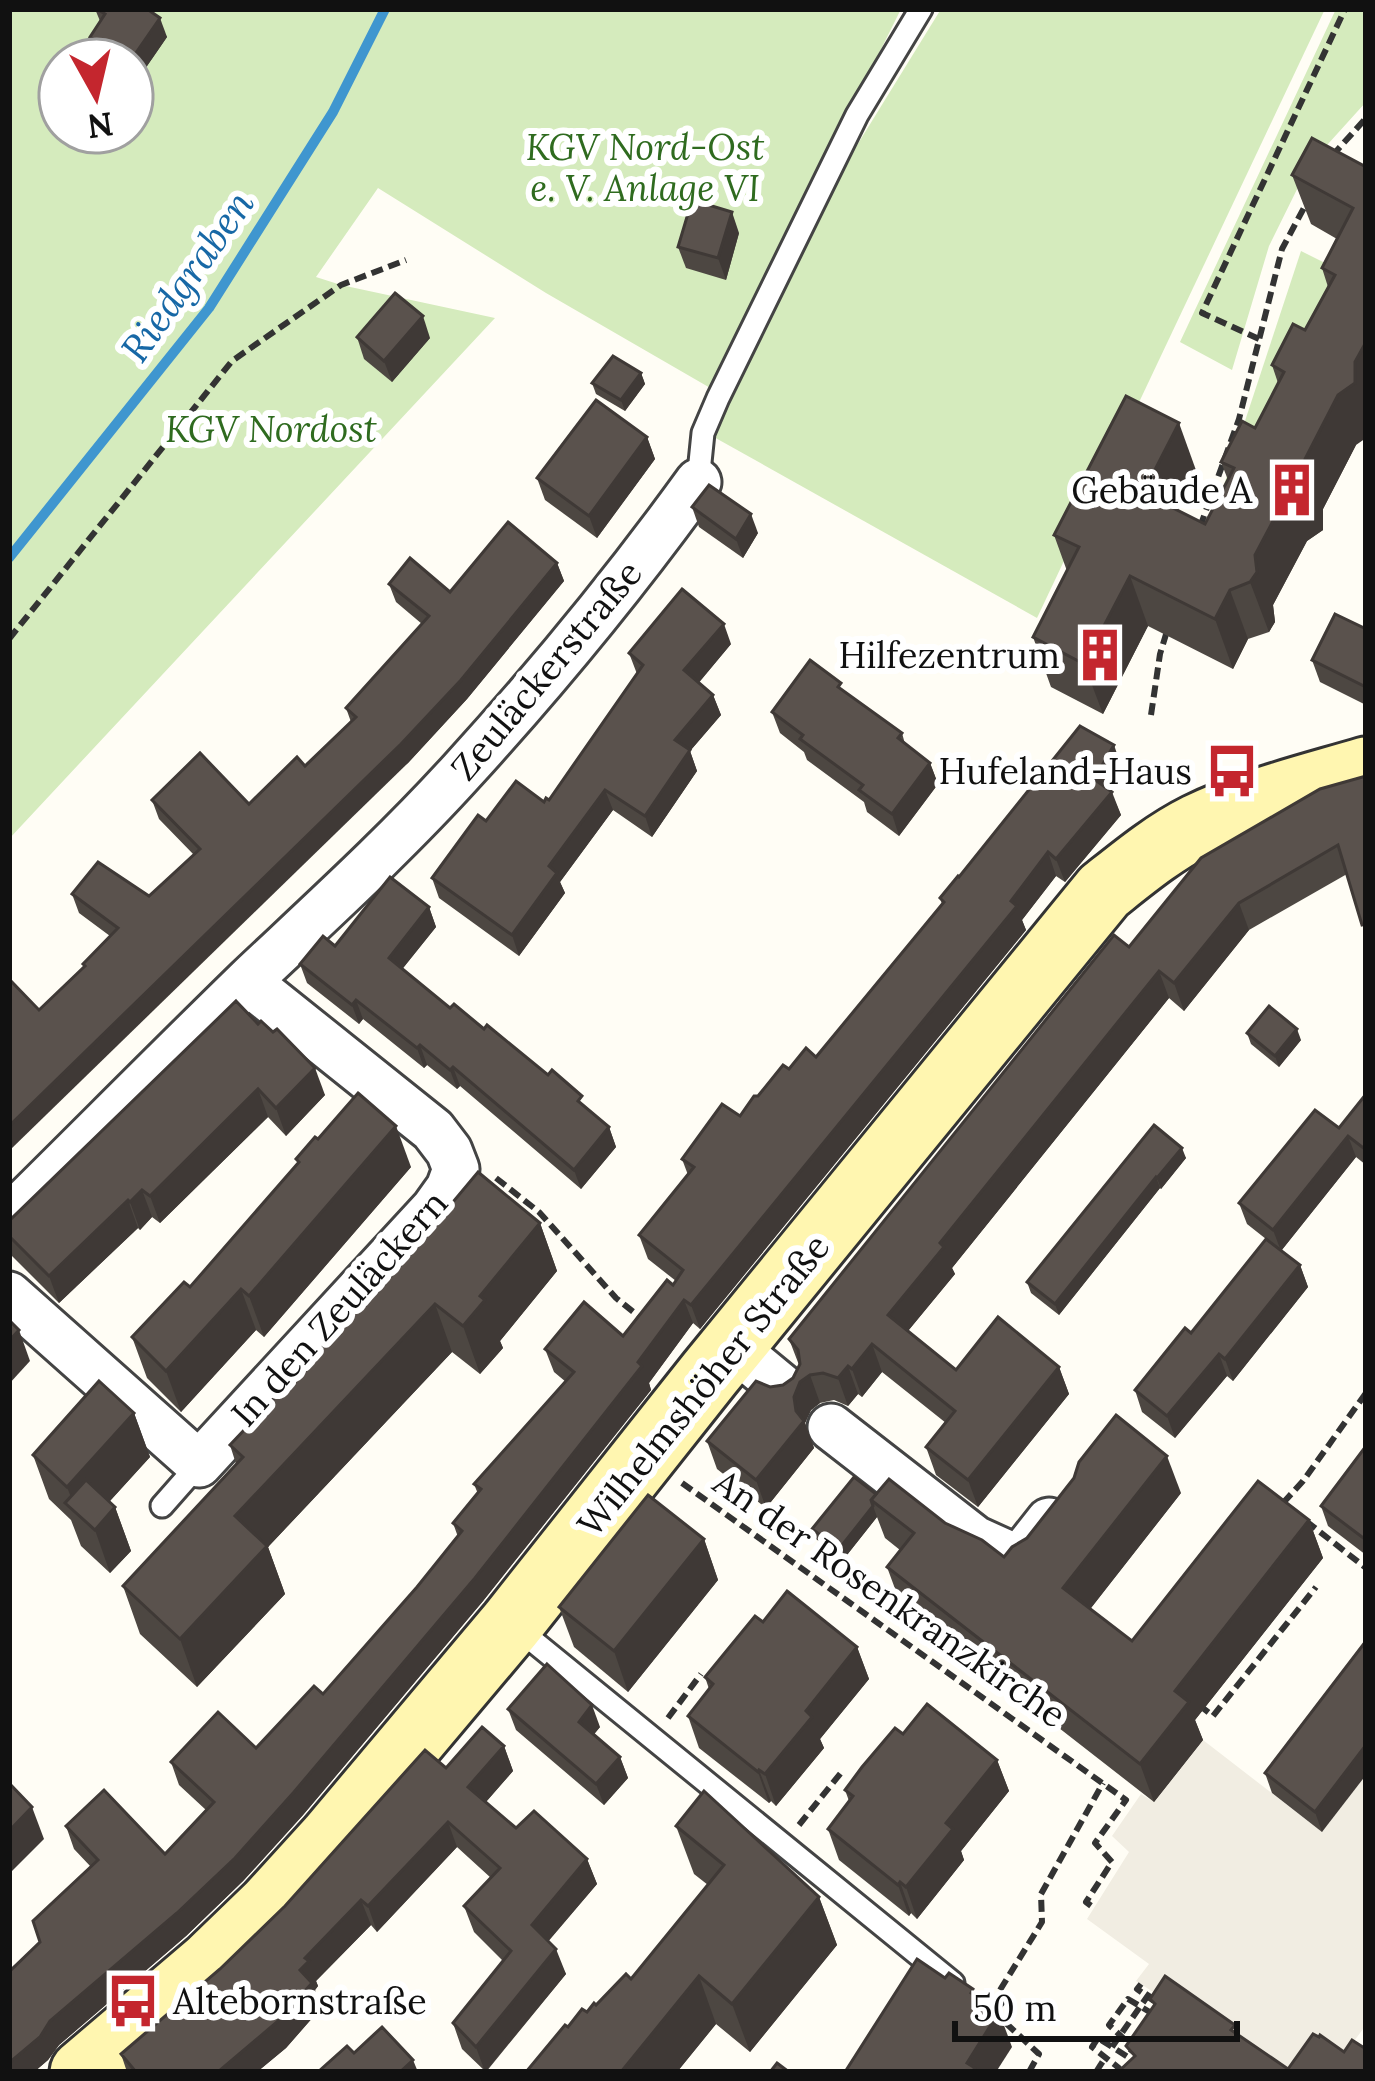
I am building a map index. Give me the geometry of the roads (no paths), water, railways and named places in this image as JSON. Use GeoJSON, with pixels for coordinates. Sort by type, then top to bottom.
{"type":"FeatureCollection","features":[{"type":"Feature","properties":{"kind":"main road","name":"Wilhelmshöher Straße"},"geometry":{"type":"LineString","coordinates":[[82,2072],[210,1963],[330,1839],[512,1624],[1104,891],[1194,828],[1245,806],[1366,769]]}},
{"type":"Feature","properties":{"kind":"street","name":"Zeuläckerstraße"},"geometry":{"type":"LineString","coordinates":[[9,1218],[364,872],[460,772],[565,652],[698,482]]}},
{"type":"Feature","properties":{"kind":"street","name":"In den Zeuläckern"},"geometry":{"type":"LineString","coordinates":[[199,1464],[434,1209],[456,1169],[433,1130],[248,982]]}},
{"type":"Feature","properties":{"kind":"street"},"geometry":{"type":"LineString","coordinates":[[9,1295],[199,1464]]}},
{"type":"Feature","properties":{"kind":"street"},"geometry":{"type":"LineString","coordinates":[[732,1346],[782,1388]]}},
{"type":"Feature","properties":{"kind":"street"},"geometry":{"type":"LineString","coordinates":[[831,1427],[975,1539],[1019,1559],[1066,1499]]}},
{"type":"Feature","properties":{"kind":"lane","name":"Zeuläckerstraße"},"geometry":{"type":"LineString","coordinates":[[698,482],[703,433],[718,398],[857,116],[921,9]]}},
{"type":"Feature","properties":{"kind":"lane"},"geometry":{"type":"LineString","coordinates":[[162,1506],[199,1464]]}},
{"type":"Feature","properties":{"kind":"lane"},"geometry":{"type":"LineString","coordinates":[[512,1624],[964,1991]]}},
{"type":"Feature","properties":{"kind":"waterway","name":"Riedgraben"},"geometry":{"type":"LineString","coordinates":[[9,558],[209,308],[333,112],[385,9]]}},
{"type":"Feature","properties":{"kind":"place","name":"Gebäude A"},"geometry":{"type":"Point","coordinates":[1292,490]}},
{"type":"Feature","properties":{"kind":"place","name":"Hilfezentrum"},"geometry":{"type":"Point","coordinates":[1100,655]}},
{"type":"Feature","properties":{"kind":"place","name":"Hufeland-Haus"},"geometry":{"type":"Point","coordinates":[1232,771]}},
{"type":"Feature","properties":{"kind":"place","name":"Altebornstraße"},"geometry":{"type":"Point","coordinates":[133,2001]}},
{"type":"Feature","properties":{"kind":"park label","name":"KGV Nord-Ost e. V. Anlage VI"},"geometry":{"type":"Point","coordinates":[645,168]}},
{"type":"Feature","properties":{"kind":"park label","name":"KGV Nordost"},"geometry":{"type":"Point","coordinates":[271,429]}}]}
